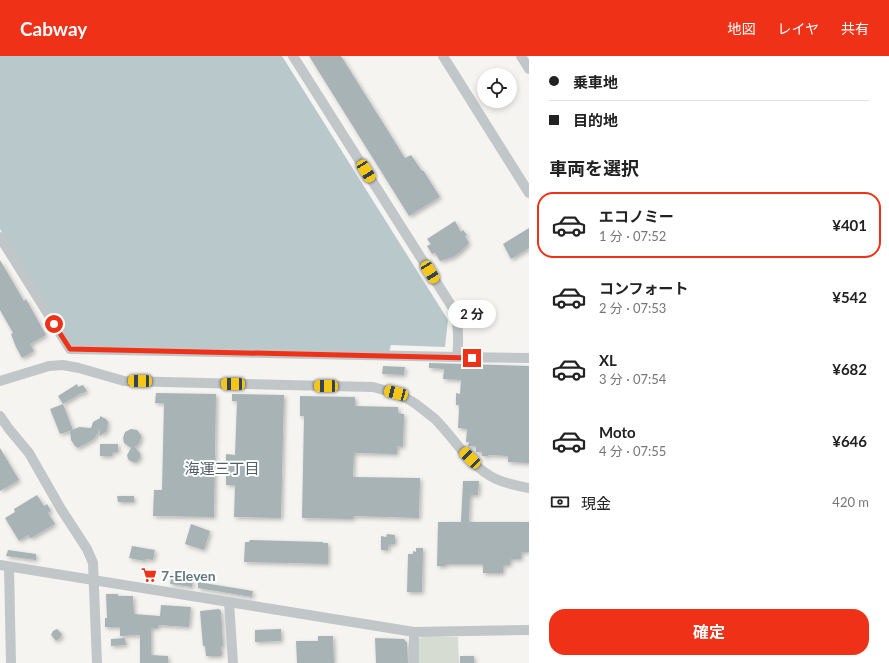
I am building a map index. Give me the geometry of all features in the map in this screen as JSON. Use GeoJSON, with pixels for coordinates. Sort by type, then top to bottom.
{"type":"FeatureCollection","features":[{"type":"Feature","properties":{"kind":"street"},"geometry":{"type":"LineString","coordinates":[[293,56],[454,310],[458,321],[458,358]]}},
{"type":"Feature","properties":{"kind":"street"},"geometry":{"type":"LineString","coordinates":[[443,56],[529,193]]}},
{"type":"Feature","properties":{"kind":"street"},"geometry":{"type":"LineString","coordinates":[[521,56],[529,69]]}},
{"type":"Feature","properties":{"kind":"street"},"geometry":{"type":"LineString","coordinates":[[0,237],[70,349]]}},
{"type":"Feature","properties":{"kind":"street"},"geometry":{"type":"LineString","coordinates":[[70,349],[458,358],[529,358]]}},
{"type":"Feature","properties":{"kind":"street"},"geometry":{"type":"LineString","coordinates":[[63,365],[70,349]]}},
{"type":"Feature","properties":{"kind":"street"},"geometry":{"type":"LineString","coordinates":[[0,381],[49,366],[63,365],[124,381],[373,387],[396,393],[415,403],[430,416],[477,466],[495,479],[512,485],[529,488]]}},
{"type":"Feature","properties":{"kind":"street"},"geometry":{"type":"LineString","coordinates":[[0,416],[8,429],[29,454],[61,509],[87,549],[93,562],[98,663]]}},
{"type":"Feature","properties":{"kind":"street"},"geometry":{"type":"LineString","coordinates":[[11,663],[4,566],[414,632],[529,630]]}},
{"type":"Feature","properties":{"kind":"street"},"geometry":{"type":"LineString","coordinates":[[229,602],[233,663]]}},
{"type":"Feature","properties":{"kind":"street"},"geometry":{"type":"LineString","coordinates":[[414,632],[414,663]]}},
{"type":"Feature","properties":{"kind":"shaded area"},"geometry":{"type":"Polygon","coordinates":[[[0,56],[282,56],[448,320],[445,347],[391,345],[389,352],[71,346],[0,229],[0,56]]]}},
{"type":"Feature","properties":{"kind":"shaded area"},"geometry":{"type":"Polygon","coordinates":[[[422,636],[458,637],[459,663],[419,663],[419,639],[422,636]]]}},
{"type":"Feature","properties":{"kind":"building"},"geometry":{"type":"Polygon","coordinates":[[[309,56],[341,56],[405,158],[411,155],[422,171],[423,170],[440,197],[409,216],[309,56]]]}},
{"type":"Feature","properties":{"kind":"building"},"geometry":{"type":"Polygon","coordinates":[[[455,221],[461,232],[463,230],[467,235],[465,236],[469,243],[453,257],[440,261],[435,253],[432,254],[427,246],[431,244],[427,239],[455,221]]]}},
{"type":"Feature","properties":{"kind":"building"},"geometry":{"type":"Polygon","coordinates":[[[529,228],[529,248],[511,259],[503,244],[529,228]]]}},
{"type":"Feature","properties":{"kind":"building"},"geometry":{"type":"Polygon","coordinates":[[[0,260],[24,301],[26,299],[46,335],[30,344],[34,351],[22,358],[11,334],[13,333],[0,310],[0,260]]]}},
{"type":"Feature","properties":{"kind":"building"},"geometry":{"type":"Polygon","coordinates":[[[429,363],[529,366],[529,463],[508,462],[508,456],[482,456],[482,452],[476,452],[476,446],[468,446],[469,442],[466,442],[467,429],[458,428],[459,405],[456,405],[456,393],[460,394],[461,380],[443,379],[444,369],[429,368],[429,363]]]}},
{"type":"Feature","properties":{"kind":"building"},"geometry":{"type":"Polygon","coordinates":[[[383,366],[405,367],[404,375],[382,374],[383,366]]]}},
{"type":"Feature","properties":{"kind":"building"},"geometry":{"type":"Polygon","coordinates":[[[77,384],[78,387],[83,385],[87,391],[63,404],[58,396],[77,384]]]}},
{"type":"Feature","properties":{"kind":"building"},"geometry":{"type":"Polygon","coordinates":[[[156,393],[216,394],[214,517],[153,516],[154,490],[162,490],[164,403],[155,403],[156,393]]]}},
{"type":"Feature","properties":{"kind":"building"},"geometry":{"type":"Polygon","coordinates":[[[232,394],[284,395],[281,518],[234,517],[235,485],[226,485],[226,454],[235,455],[237,401],[232,401],[232,394]]]}},
{"type":"Feature","properties":{"kind":"building"},"geometry":{"type":"Polygon","coordinates":[[[300,396],[355,397],[355,406],[398,407],[398,413],[404,414],[403,447],[397,446],[397,454],[354,453],[353,477],[420,478],[419,518],[353,516],[353,519],[302,518],[304,416],[300,416],[300,396]]]}},
{"type":"Feature","properties":{"kind":"building"},"geometry":{"type":"Polygon","coordinates":[[[63,404],[73,430],[60,434],[50,409],[63,404]]]}},
{"type":"Feature","properties":{"kind":"building"},"geometry":{"type":"Polygon","coordinates":[[[100,416],[108,422],[107,431],[100,436],[100,429],[94,439],[78,448],[75,446],[71,440],[70,431],[79,427],[91,428],[93,422],[100,418],[100,416]]]}},
{"type":"Feature","properties":{"kind":"building"},"geometry":{"type":"Polygon","coordinates":[[[131,429],[137,430],[141,435],[139,444],[135,447],[140,453],[140,458],[137,462],[130,461],[128,459],[127,455],[131,448],[124,443],[123,438],[125,432],[131,429]]]}},
{"type":"Feature","properties":{"kind":"building"},"geometry":{"type":"Polygon","coordinates":[[[100,444],[118,444],[118,452],[112,452],[112,456],[100,456],[100,444]]]}},
{"type":"Feature","properties":{"kind":"building"},"geometry":{"type":"Polygon","coordinates":[[[0,448],[19,480],[0,491],[0,448]]]}},
{"type":"Feature","properties":{"kind":"building"},"geometry":{"type":"Polygon","coordinates":[[[463,481],[479,481],[478,495],[470,495],[469,522],[529,522],[529,552],[521,552],[521,559],[510,559],[510,565],[503,565],[503,573],[483,573],[483,564],[445,564],[445,566],[437,566],[438,522],[461,522],[463,481]]]}},
{"type":"Feature","properties":{"kind":"building"},"geometry":{"type":"Polygon","coordinates":[[[37,495],[44,506],[47,504],[51,511],[48,513],[55,524],[31,538],[28,535],[19,541],[5,518],[15,512],[14,509],[37,495]]]}},
{"type":"Feature","properties":{"kind":"building"},"geometry":{"type":"Polygon","coordinates":[[[117,496],[134,496],[134,502],[118,502],[117,496]]]}},
{"type":"Feature","properties":{"kind":"building"},"geometry":{"type":"Polygon","coordinates":[[[191,524],[210,531],[204,550],[185,544],[191,524]]]}},
{"type":"Feature","properties":{"kind":"building"},"geometry":{"type":"Polygon","coordinates":[[[387,534],[395,535],[395,544],[389,544],[388,550],[381,550],[381,536],[386,537],[387,534]]]}},
{"type":"Feature","properties":{"kind":"building"},"geometry":{"type":"Polygon","coordinates":[[[250,540],[328,543],[328,564],[244,562],[245,542],[249,542],[250,540]]]}},
{"type":"Feature","properties":{"kind":"building"},"geometry":{"type":"Polygon","coordinates":[[[132,546],[155,550],[153,560],[146,559],[145,561],[129,558],[132,546]]]}},
{"type":"Feature","properties":{"kind":"building"},"geometry":{"type":"Polygon","coordinates":[[[416,548],[423,548],[422,592],[407,592],[408,554],[413,554],[413,551],[416,552],[416,548]]]}},
{"type":"Feature","properties":{"kind":"building"},"geometry":{"type":"Polygon","coordinates":[[[8,550],[36,554],[36,560],[6,556],[8,550]]]}},
{"type":"Feature","properties":{"kind":"building"},"geometry":{"type":"Polygon","coordinates":[[[171,577],[193,581],[192,587],[170,584],[171,577]]]}},
{"type":"Feature","properties":{"kind":"building"},"geometry":{"type":"Polygon","coordinates":[[[198,582],[253,591],[252,597],[198,588],[198,582]]]}},
{"type":"Feature","properties":{"kind":"building"},"geometry":{"type":"Polygon","coordinates":[[[106,594],[133,596],[134,614],[160,616],[161,605],[191,607],[189,627],[158,625],[158,628],[151,628],[151,655],[168,656],[168,663],[140,663],[140,635],[120,636],[120,627],[105,627],[105,618],[107,618],[106,594]]]}},
{"type":"Feature","properties":{"kind":"building"},"geometry":{"type":"Polygon","coordinates":[[[219,609],[221,611],[222,654],[221,656],[206,656],[205,646],[203,646],[200,611],[219,609]]]}},
{"type":"Feature","properties":{"kind":"building"},"geometry":{"type":"Polygon","coordinates":[[[57,629],[62,634],[56,641],[51,635],[53,631],[57,629]]]}},
{"type":"Feature","properties":{"kind":"building"},"geometry":{"type":"Polygon","coordinates":[[[281,629],[281,641],[255,642],[255,630],[281,629]]]}},
{"type":"Feature","properties":{"kind":"building"},"geometry":{"type":"Polygon","coordinates":[[[318,636],[333,636],[334,663],[297,663],[296,641],[318,641],[318,636]]]}},
{"type":"Feature","properties":{"kind":"building"},"geometry":{"type":"Polygon","coordinates":[[[125,638],[126,645],[111,646],[111,639],[125,638]]]}},
{"type":"Feature","properties":{"kind":"building"},"geometry":{"type":"Polygon","coordinates":[[[375,638],[404,639],[407,643],[408,663],[376,663],[375,638]]]}},
{"type":"Feature","properties":{"kind":"building"},"geometry":{"type":"Polygon","coordinates":[[[460,656],[474,656],[474,663],[460,663],[460,656]]]}},
{"type":"Feature","properties":{"kind":"place","name":"7-Eleven"},"geometry":{"type":"Point","coordinates":[149,575]}},
{"type":"Feature","properties":{"kind":"district","name":"海運三丁目"},"geometry":{"type":"Point","coordinates":[222,468]}},
{"type":"Feature","properties":{"kind":"route"},"geometry":{"type":"LineString","coordinates":[[54,324],[70,349],[472,358]]}}]}
